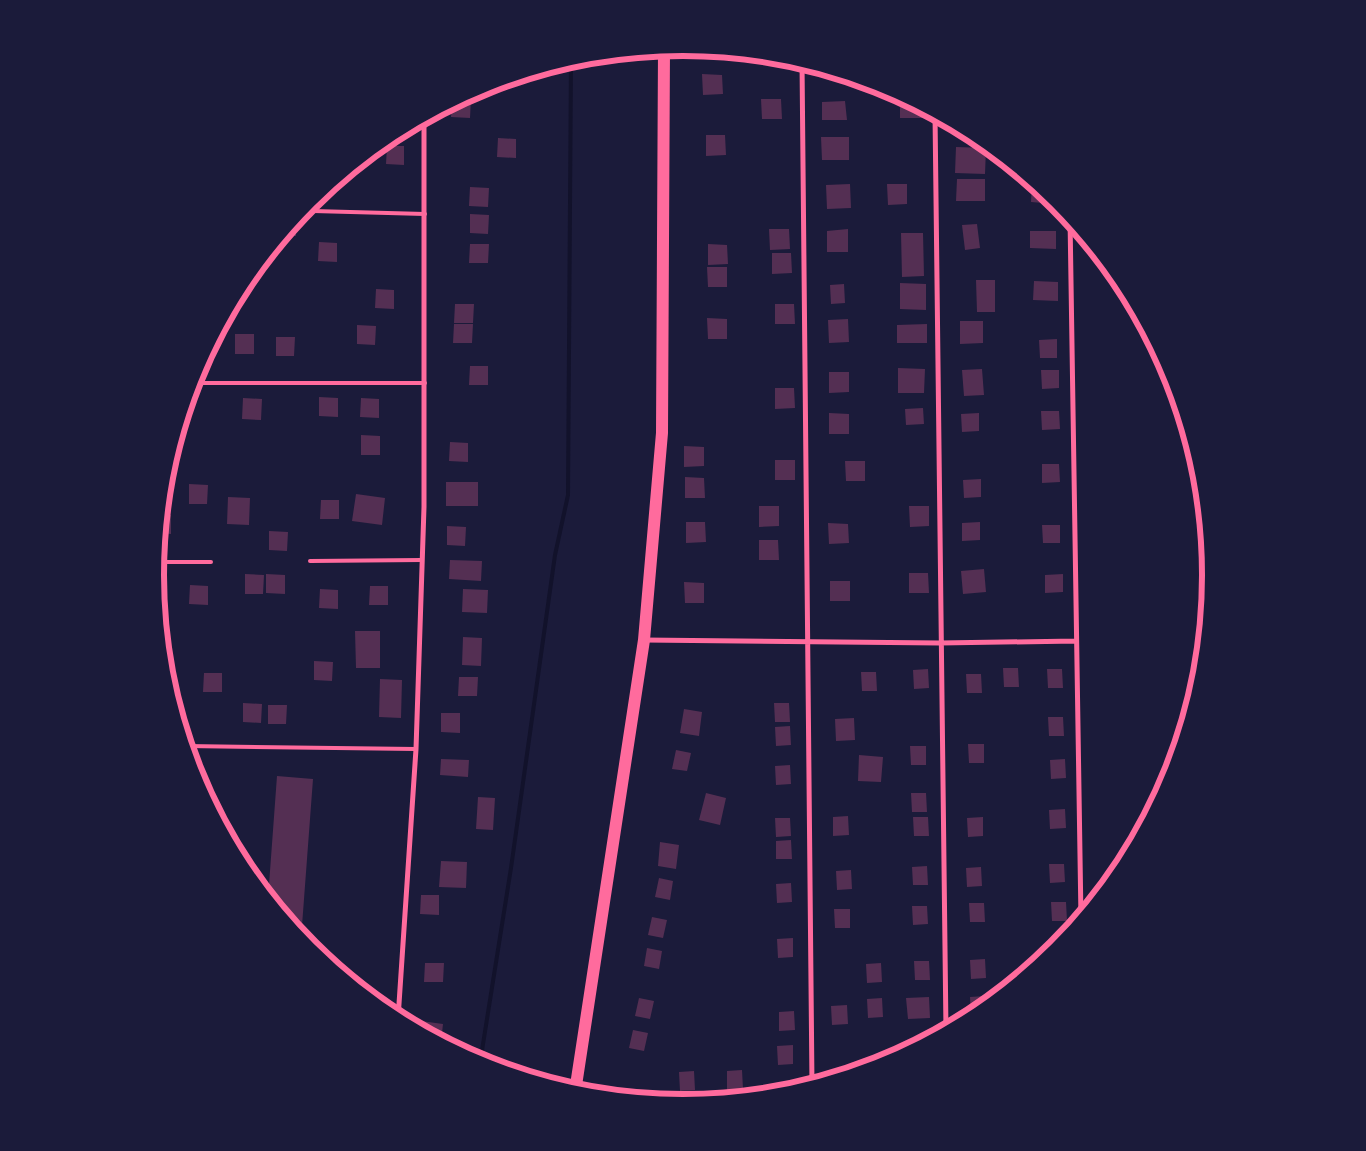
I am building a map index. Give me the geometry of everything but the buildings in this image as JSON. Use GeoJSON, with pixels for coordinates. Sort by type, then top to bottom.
{"type":"FeatureCollection","features":[{"type":"Feature","properties":{"kind":"main road"},"geometry":{"type":"LineString","coordinates":[[576,1084],[644,640],[662,433],[664,57]]}},
{"type":"Feature","properties":{"kind":"street"},"geometry":{"type":"LineString","coordinates":[[802,70],[812,1078]]}},
{"type":"Feature","properties":{"kind":"street"},"geometry":{"type":"LineString","coordinates":[[935,122],[946,1023]]}},
{"type":"Feature","properties":{"kind":"street"},"geometry":{"type":"LineString","coordinates":[[399,1009],[416,749],[422,560],[425,383],[424,125]]}},
{"type":"Feature","properties":{"kind":"street"},"geometry":{"type":"LineString","coordinates":[[1070,230],[1081,909]]}},
{"type":"Feature","properties":{"kind":"street"},"geometry":{"type":"LineString","coordinates":[[644,640],[940,642],[1076,640]]}},
{"type":"Feature","properties":{"kind":"lane"},"geometry":{"type":"LineString","coordinates":[[313,212],[425,214]]}},
{"type":"Feature","properties":{"kind":"lane"},"geometry":{"type":"LineString","coordinates":[[201,383],[425,383]]}},
{"type":"Feature","properties":{"kind":"lane"},"geometry":{"type":"LineString","coordinates":[[310,561],[422,560]]}},
{"type":"Feature","properties":{"kind":"lane"},"geometry":{"type":"LineString","coordinates":[[164,562],[211,562]]}},
{"type":"Feature","properties":{"kind":"lane"},"geometry":{"type":"LineString","coordinates":[[193,746],[416,749]]}},
{"type":"Feature","properties":{"kind":"waterway"},"geometry":{"type":"LineString","coordinates":[[481,1054],[511,868],[555,555],[568,495],[571,69]]}}]}
